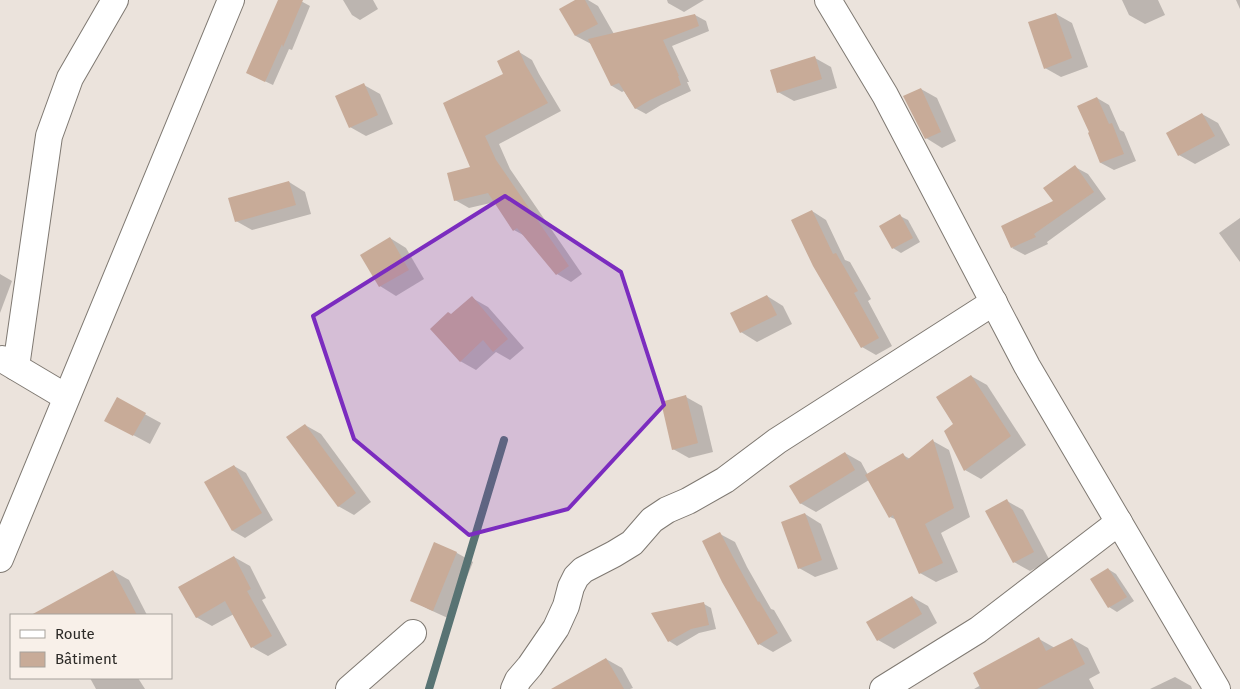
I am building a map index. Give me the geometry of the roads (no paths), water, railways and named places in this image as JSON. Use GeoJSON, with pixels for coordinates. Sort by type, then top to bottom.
{"type":"FeatureCollection","features":[{"type":"Feature","properties":{"kind":"street"},"geometry":{"type":"LineString","coordinates":[[66,397],[8,362],[49,136],[70,78],[114,0]]}},
{"type":"Feature","properties":{"kind":"street"},"geometry":{"type":"LineString","coordinates":[[0,559],[231,0]]}},
{"type":"Feature","properties":{"kind":"street"},"geometry":{"type":"LineString","coordinates":[[828,0],[885,95],[1027,366],[1217,689]]}},
{"type":"Feature","properties":{"kind":"street"},"geometry":{"type":"LineString","coordinates":[[514,689],[518,680],[556,628],[566,606],[571,587],[576,577],[583,570],[632,543],[652,520],[667,510],[688,502],[725,480],[777,441],[994,302]]}},
{"type":"Feature","properties":{"kind":"street"},"geometry":{"type":"LineString","coordinates":[[883,689],[978,630],[1119,522]]}},
{"type":"Feature","properties":{"kind":"street"},"geometry":{"type":"LineString","coordinates":[[349,689],[413,633]]}},
{"type":"Feature","properties":{"kind":"waterway"},"geometry":{"type":"LineString","coordinates":[[429,689],[504,440]]}}]}
